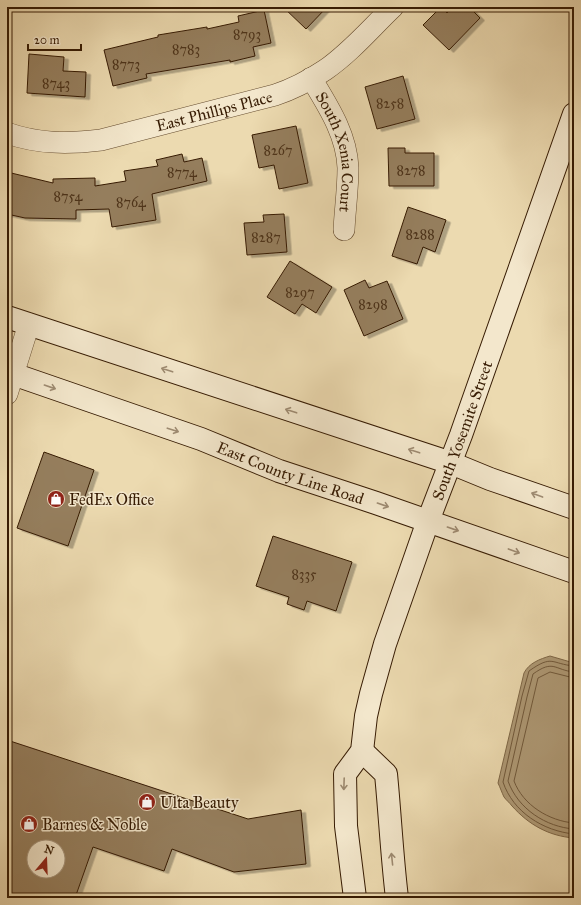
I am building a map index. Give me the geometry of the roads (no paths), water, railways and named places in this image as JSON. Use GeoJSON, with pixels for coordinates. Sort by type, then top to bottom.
{"type":"FeatureCollection","features":[{"type":"Feature","properties":{"kind":"main road","name":"South Yosemite Street"},"geometry":{"type":"LineString","coordinates":[[356,898],[346,826],[345,774],[362,751],[366,716],[385,644],[428,520],[451,463],[574,114]]}},
{"type":"Feature","properties":{"kind":"main road"},"geometry":{"type":"LineString","coordinates":[[7,317],[451,463],[490,479],[574,508]]}},
{"type":"Feature","properties":{"kind":"main road","name":"East County Line Road"},"geometry":{"type":"LineString","coordinates":[[9,380],[201,439],[280,471],[428,520],[574,572]]}},
{"type":"Feature","properties":{"kind":"main road"},"geometry":{"type":"LineString","coordinates":[[362,751],[386,774],[396,898]]}},
{"type":"Feature","properties":{"kind":"street","name":"East Phillips Place"},"geometry":{"type":"LineString","coordinates":[[7,134],[50,143],[76,143],[101,140],[275,95],[291,89],[325,70],[346,53],[393,7]]}},
{"type":"Feature","properties":{"kind":"street","name":"South Xenia Court"},"geometry":{"type":"LineString","coordinates":[[311,78],[332,113],[345,148],[348,168],[344,230]]}},
{"type":"Feature","properties":{"kind":"street"},"geometry":{"type":"LineString","coordinates":[[9,380],[29,324]]}},
{"type":"Feature","properties":{"kind":"water"},"geometry":{"type":"Polygon","coordinates":[[[550,656],[574,663],[574,838],[548,832],[525,819],[505,798],[498,783],[524,673],[532,664],[550,656]]]}},
{"type":"Feature","properties":{"kind":"place","name":"FedEx Office"},"geometry":{"type":"Point","coordinates":[56,499]}},
{"type":"Feature","properties":{"kind":"place","name":"Ulta Beauty"},"geometry":{"type":"Point","coordinates":[147,802]}},
{"type":"Feature","properties":{"kind":"place","name":"Barnes & Noble"},"geometry":{"type":"Point","coordinates":[29,824]}}]}
